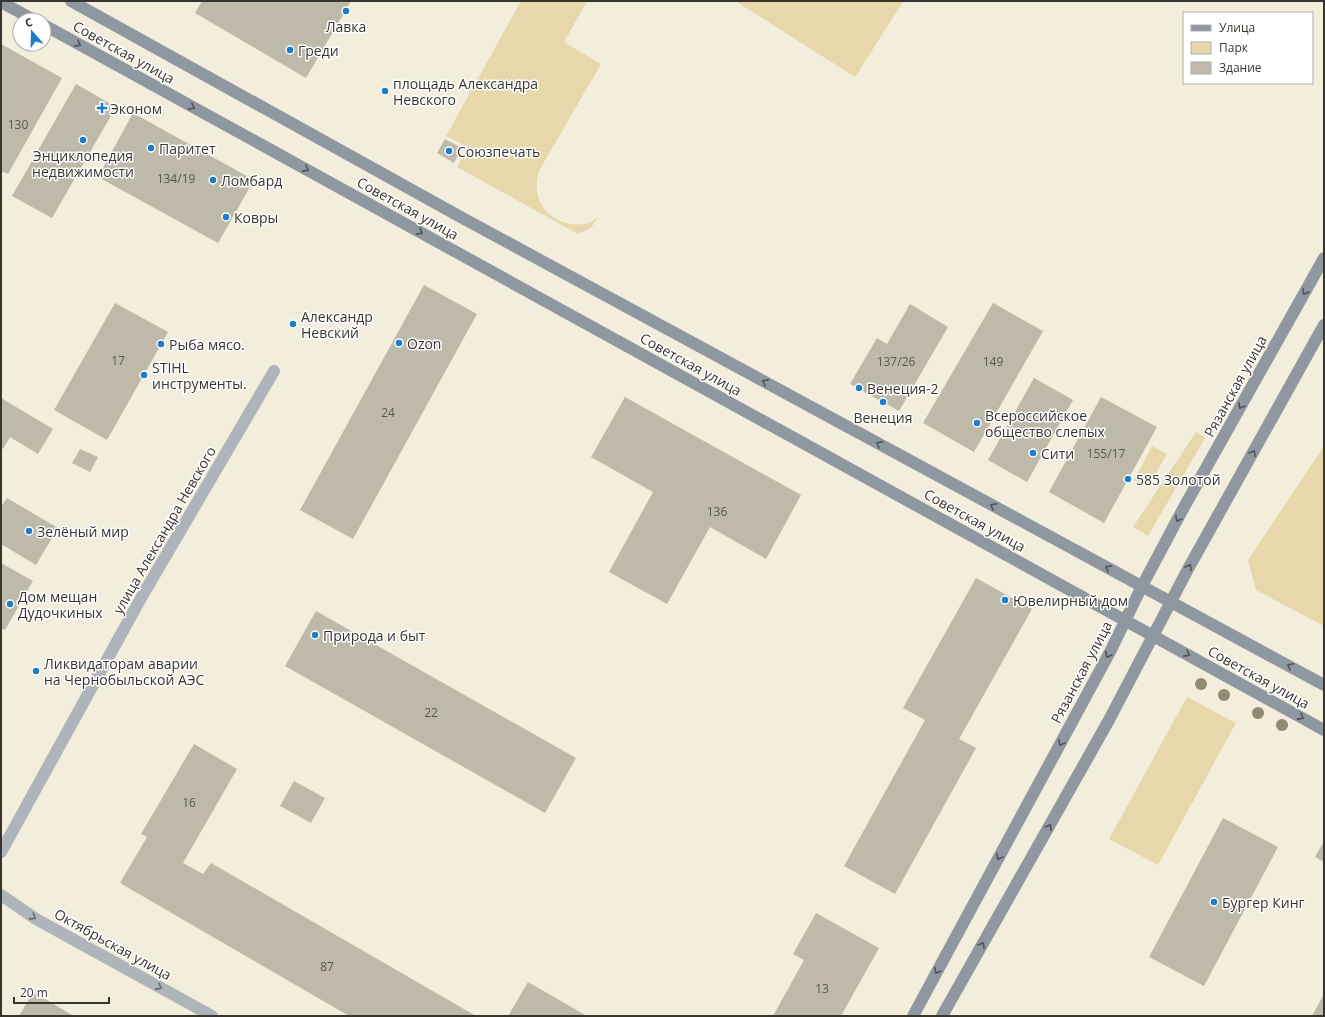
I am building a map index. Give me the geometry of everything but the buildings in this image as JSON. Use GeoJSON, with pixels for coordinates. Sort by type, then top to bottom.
{"type":"FeatureCollection","features":[{"type":"Feature","properties":{"kind":"main road","name":"Советская улица"},"geometry":{"type":"LineString","coordinates":[[71,1],[458,215],[1324,685]]}},
{"type":"Feature","properties":{"kind":"main road"},"geometry":{"type":"LineString","coordinates":[[1,2],[19,12]]}},
{"type":"Feature","properties":{"kind":"main road","name":"Советская улица"},"geometry":{"type":"LineString","coordinates":[[52,29],[1324,730]]}},
{"type":"Feature","properties":{"kind":"main road","name":"Рязанская улица"},"geometry":{"type":"LineString","coordinates":[[913,1016],[1111,650],[1142,586],[1183,509],[1324,258]]}},
{"type":"Feature","properties":{"kind":"main road"},"geometry":{"type":"LineString","coordinates":[[942,1016],[1109,720],[1171,601],[1324,325]]}},
{"type":"Feature","properties":{"kind":"street","name":"улица Александра Невского"},"geometry":{"type":"LineString","coordinates":[[1,852],[141,598],[274,371]]}},
{"type":"Feature","properties":{"kind":"street","name":"Октябрьская улица"},"geometry":{"type":"LineString","coordinates":[[1,895],[36,919],[212,1016]]}},
{"type":"Feature","properties":{"kind":"green space"},"geometry":{"type":"Polygon","coordinates":[[[521,1],[587,1],[564,42],[601,64],[540,169],[537,180],[539,199],[543,207],[549,214],[557,219],[565,223],[584,224],[598,217],[591,228],[578,234],[457,167],[468,147],[446,136],[521,1]]]}},
{"type":"Feature","properties":{"kind":"green space"},"geometry":{"type":"Polygon","coordinates":[[[735,1],[901,1],[903,2],[855,77],[735,1]]]}},
{"type":"Feature","properties":{"kind":"green space"},"geometry":{"type":"Polygon","coordinates":[[[1196,432],[1205,438],[1148,536],[1133,527],[1196,432]]]}},
{"type":"Feature","properties":{"kind":"green space"},"geometry":{"type":"Polygon","coordinates":[[[1152,446],[1167,454],[1148,487],[1134,480],[1152,446]]]}},
{"type":"Feature","properties":{"kind":"green space"},"geometry":{"type":"Polygon","coordinates":[[[1324,446],[1324,626],[1256,590],[1248,560],[1324,446]]]}},
{"type":"Feature","properties":{"kind":"green space"},"geometry":{"type":"Polygon","coordinates":[[[1187,697],[1236,723],[1158,865],[1109,839],[1187,697]]]}},
{"type":"Feature","properties":{"kind":"place","name":"Лавка"},"geometry":{"type":"Point","coordinates":[346,11]}},
{"type":"Feature","properties":{"kind":"place","name":"Греди"},"geometry":{"type":"Point","coordinates":[290,50]}},
{"type":"Feature","properties":{"kind":"place","name":"площадь Александра Невского"},"geometry":{"type":"Point","coordinates":[385,91]}},
{"type":"Feature","properties":{"kind":"place","name":"Эконом"},"geometry":{"type":"Point","coordinates":[102,108]}},
{"type":"Feature","properties":{"kind":"place","name":"Энциклопедия недвижимости"},"geometry":{"type":"Point","coordinates":[83,140]}},
{"type":"Feature","properties":{"kind":"place","name":"Паритет"},"geometry":{"type":"Point","coordinates":[151,148]}},
{"type":"Feature","properties":{"kind":"place","name":"Союзпечать"},"geometry":{"type":"Point","coordinates":[449,151]}},
{"type":"Feature","properties":{"kind":"place","name":"Ломбард"},"geometry":{"type":"Point","coordinates":[213,180]}},
{"type":"Feature","properties":{"kind":"place","name":"Ковры"},"geometry":{"type":"Point","coordinates":[226,217]}},
{"type":"Feature","properties":{"kind":"place","name":"Александр Невский"},"geometry":{"type":"Point","coordinates":[293,324]}},
{"type":"Feature","properties":{"kind":"place","name":"Ozon"},"geometry":{"type":"Point","coordinates":[399,343]}},
{"type":"Feature","properties":{"kind":"place","name":"Рыба мясо."},"geometry":{"type":"Point","coordinates":[161,344]}},
{"type":"Feature","properties":{"kind":"place","name":"STIHL инструменты."},"geometry":{"type":"Point","coordinates":[144,375]}},
{"type":"Feature","properties":{"kind":"place","name":"Венеция-2"},"geometry":{"type":"Point","coordinates":[859,388]}},
{"type":"Feature","properties":{"kind":"place","name":"Венеция"},"geometry":{"type":"Point","coordinates":[883,402]}},
{"type":"Feature","properties":{"kind":"place","name":"Всероссийское общество слепых"},"geometry":{"type":"Point","coordinates":[977,423]}},
{"type":"Feature","properties":{"kind":"place","name":"Сити"},"geometry":{"type":"Point","coordinates":[1033,453]}},
{"type":"Feature","properties":{"kind":"place","name":"585 Золотой"},"geometry":{"type":"Point","coordinates":[1128,479]}},
{"type":"Feature","properties":{"kind":"place","name":"Зелёный мир"},"geometry":{"type":"Point","coordinates":[29,531]}},
{"type":"Feature","properties":{"kind":"place","name":"Ювелирный дом"},"geometry":{"type":"Point","coordinates":[1005,600]}},
{"type":"Feature","properties":{"kind":"place","name":"Дом мещан Дудочкиных"},"geometry":{"type":"Point","coordinates":[10,604]}},
{"type":"Feature","properties":{"kind":"place","name":"Природа и быт"},"geometry":{"type":"Point","coordinates":[315,635]}},
{"type":"Feature","properties":{"kind":"place","name":"Ликвидаторам аварии на Чернобыльской АЭС"},"geometry":{"type":"Point","coordinates":[36,671]}},
{"type":"Feature","properties":{"kind":"place","name":"Бургер Кинг"},"geometry":{"type":"Point","coordinates":[1214,902]}}]}
